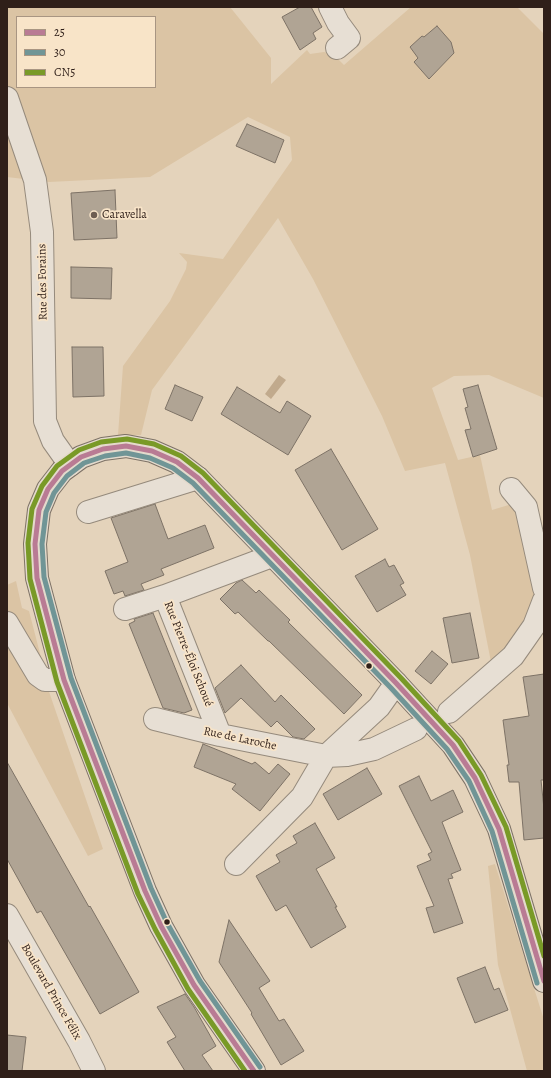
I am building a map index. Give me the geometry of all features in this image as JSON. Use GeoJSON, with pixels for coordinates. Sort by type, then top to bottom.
{"type":"FeatureCollection","features":[{"type":"Feature","properties":{"kind":"main road"},"geometry":{"type":"LineString","coordinates":[[254,1071],[194,985],[161,926],[131,859],[64,680],[37,578],[35,544],[39,510],[48,489],[62,471],[70,465],[81,457],[103,449],[126,446],[152,451],[177,462],[198,478],[396,683],[453,745],[475,778],[499,829],[544,981]]}},
{"type":"Feature","properties":{"kind":"street"},"geometry":{"type":"LineString","coordinates":[[330,7],[338,23],[349,38],[336,48]]}},
{"type":"Feature","properties":{"kind":"street","name":"Rue des Forains"},"geometry":{"type":"LineString","coordinates":[[7,98],[35,180],[42,232],[45,421],[53,441],[70,465]]}},
{"type":"Feature","properties":{"kind":"street"},"geometry":{"type":"LineString","coordinates":[[88,512],[198,478]]}},
{"type":"Feature","properties":{"kind":"street"},"geometry":{"type":"LineString","coordinates":[[511,489],[526,507],[544,588]]}},
{"type":"Feature","properties":{"kind":"street","name":"Rue Pierre-Éloi Schoué"},"geometry":{"type":"LineString","coordinates":[[125,609],[165,596],[272,556]]}},
{"type":"Feature","properties":{"kind":"street","name":"Rue Pierre-Éloi Schoué"},"geometry":{"type":"LineString","coordinates":[[165,596],[220,735]]}},
{"type":"Feature","properties":{"kind":"street"},"geometry":{"type":"LineString","coordinates":[[449,712],[513,656],[534,626],[544,600]]}},
{"type":"Feature","properties":{"kind":"street"},"geometry":{"type":"LineString","coordinates":[[7,623],[38,675],[45,680],[64,680]]}},
{"type":"Feature","properties":{"kind":"street"},"geometry":{"type":"LineString","coordinates":[[236,864],[302,797],[326,756],[379,707],[396,683]]}},
{"type":"Feature","properties":{"kind":"street","name":"Rue de Laroche"},"geometry":{"type":"LineString","coordinates":[[155,719],[220,735],[326,756],[347,755],[374,749],[409,733]]}},
{"type":"Feature","properties":{"kind":"street","name":"Boulevard Prince Félix"},"geometry":{"type":"LineString","coordinates":[[7,915],[79,1041],[94,1071]]}},
{"type":"Feature","properties":{"kind":"street"},"geometry":{"type":"LineString","coordinates":[[79,1041],[81,1056],[79,1071]]}},
{"type":"Feature","properties":{"kind":"shaded area"},"geometry":{"type":"Polygon","coordinates":[[[7,7],[230,7],[271,58],[271,84],[307,50],[310,54],[324,52],[331,54],[344,65],[411,7],[517,7],[544,34],[544,398],[489,375],[454,376],[432,388],[458,460],[480,455],[492,510],[512,504],[522,513],[535,583],[535,595],[526,620],[507,646],[491,662],[470,555],[445,463],[405,471],[382,416],[313,279],[278,218],[152,390],[141,435],[118,435],[123,366],[170,301],[186,269],[187,262],[179,253],[223,259],[292,160],[290,137],[248,117],[150,177],[49,182],[7,177],[7,7]]]}},
{"type":"Feature","properties":{"kind":"shaded area"},"geometry":{"type":"Polygon","coordinates":[[[279,375],[286,380],[271,399],[265,394],[279,375]]]}},
{"type":"Feature","properties":{"kind":"shaded area"},"geometry":{"type":"Polygon","coordinates":[[[16,581],[22,608],[29,611],[44,669],[7,615],[7,585],[16,581]]]}},
{"type":"Feature","properties":{"kind":"shaded area"},"geometry":{"type":"Polygon","coordinates":[[[7,623],[45,680],[103,849],[88,856],[7,703],[7,623]]]}},
{"type":"Feature","properties":{"kind":"shaded area"},"geometry":{"type":"Polygon","coordinates":[[[495,864],[544,1020],[544,1071],[527,1071],[498,965],[488,866],[495,864]]]}},
{"type":"Feature","properties":{"kind":"building"},"geometry":{"type":"Polygon","coordinates":[[[300,7],[311,7],[322,27],[313,33],[316,39],[300,50],[282,17],[300,7]]]}},
{"type":"Feature","properties":{"kind":"building"},"geometry":{"type":"Polygon","coordinates":[[[437,26],[451,42],[454,53],[429,79],[414,62],[418,58],[410,47],[422,36],[424,37],[437,26]]]}},
{"type":"Feature","properties":{"kind":"building"},"geometry":{"type":"Polygon","coordinates":[[[247,124],[284,140],[275,163],[236,146],[247,124]]]}},
{"type":"Feature","properties":{"kind":"building","name":"Caravella"},"geometry":{"type":"Polygon","coordinates":[[[115,190],[117,238],[74,240],[71,193],[115,190]]]}},
{"type":"Feature","properties":{"kind":"building"},"geometry":{"type":"Polygon","coordinates":[[[71,267],[112,268],[111,299],[71,298],[71,267]]]}},
{"type":"Feature","properties":{"kind":"building"},"geometry":{"type":"Polygon","coordinates":[[[72,347],[103,347],[104,396],[73,397],[72,347]]]}},
{"type":"Feature","properties":{"kind":"building"},"geometry":{"type":"Polygon","coordinates":[[[175,385],[203,397],[192,421],[165,409],[175,385]]]}},
{"type":"Feature","properties":{"kind":"building"},"geometry":{"type":"Polygon","coordinates":[[[478,385],[497,449],[473,457],[465,430],[471,429],[465,408],[468,407],[463,389],[478,385]]]}},
{"type":"Feature","properties":{"kind":"building"},"geometry":{"type":"Polygon","coordinates":[[[237,387],[280,413],[287,401],[311,416],[288,455],[221,414],[237,387]]]}},
{"type":"Feature","properties":{"kind":"building"},"geometry":{"type":"Polygon","coordinates":[[[331,449],[378,529],[342,550],[295,470],[331,449]]]}},
{"type":"Feature","properties":{"kind":"building"},"geometry":{"type":"Polygon","coordinates":[[[155,504],[168,539],[205,525],[214,548],[161,569],[164,575],[141,584],[144,590],[125,596],[123,591],[114,594],[105,571],[128,562],[111,518],[155,504]]]}},
{"type":"Feature","properties":{"kind":"building"},"geometry":{"type":"Polygon","coordinates":[[[385,559],[389,567],[394,565],[404,583],[400,585],[406,595],[377,612],[355,576],[385,559]]]}},
{"type":"Feature","properties":{"kind":"building"},"geometry":{"type":"Polygon","coordinates":[[[242,580],[256,593],[259,590],[290,620],[288,622],[362,695],[344,714],[238,612],[235,614],[220,599],[236,583],[242,580]]]}},
{"type":"Feature","properties":{"kind":"building"},"geometry":{"type":"Polygon","coordinates":[[[153,613],[192,710],[184,713],[163,708],[129,624],[135,621],[134,619],[153,613]]]}},
{"type":"Feature","properties":{"kind":"building"},"geometry":{"type":"Polygon","coordinates":[[[470,613],[479,658],[452,663],[443,618],[470,613]]]}},
{"type":"Feature","properties":{"kind":"building"},"geometry":{"type":"Polygon","coordinates":[[[432,651],[448,664],[431,684],[415,671],[432,651]]]}},
{"type":"Feature","properties":{"kind":"building"},"geometry":{"type":"Polygon","coordinates":[[[241,665],[275,702],[281,695],[315,729],[304,739],[293,737],[277,721],[271,727],[241,698],[225,713],[215,688],[241,665]]]}},
{"type":"Feature","properties":{"kind":"building"},"geometry":{"type":"Polygon","coordinates":[[[544,674],[544,780],[541,780],[544,809],[544,838],[524,840],[519,782],[509,782],[507,765],[509,765],[503,720],[529,716],[523,677],[544,674]]]}},
{"type":"Feature","properties":{"kind":"building"},"geometry":{"type":"Polygon","coordinates":[[[203,744],[252,764],[255,762],[269,774],[278,764],[290,774],[260,811],[232,789],[236,784],[194,767],[203,744]]]}},
{"type":"Feature","properties":{"kind":"building"},"geometry":{"type":"Polygon","coordinates":[[[7,762],[139,992],[100,1014],[41,911],[37,913],[7,859],[7,762]]]}},
{"type":"Feature","properties":{"kind":"building"},"geometry":{"type":"Polygon","coordinates":[[[367,768],[382,794],[338,820],[323,794],[367,768]]]}},
{"type":"Feature","properties":{"kind":"building"},"geometry":{"type":"Polygon","coordinates":[[[419,776],[431,801],[453,790],[463,812],[442,822],[461,870],[451,874],[453,878],[448,879],[463,923],[434,933],[426,908],[434,906],[417,866],[431,860],[428,854],[432,852],[399,786],[419,776]]]}},
{"type":"Feature","properties":{"kind":"building"},"geometry":{"type":"Polygon","coordinates":[[[315,823],[335,858],[316,869],[346,927],[311,948],[286,905],[276,911],[256,876],[280,862],[276,855],[297,843],[293,836],[315,823]]]}},
{"type":"Feature","properties":{"kind":"building"},"geometry":{"type":"Polygon","coordinates":[[[229,920],[270,981],[259,988],[279,1021],[284,1019],[304,1051],[281,1065],[251,1014],[252,1013],[219,962],[229,920]]]}},
{"type":"Feature","properties":{"kind":"building"},"geometry":{"type":"Polygon","coordinates":[[[485,967],[494,990],[499,988],[508,1010],[475,1023],[457,978],[485,967]]]}},
{"type":"Feature","properties":{"kind":"building"},"geometry":{"type":"Polygon","coordinates":[[[185,994],[216,1046],[202,1055],[213,1071],[185,1071],[167,1042],[176,1037],[157,1007],[185,994]]]}},
{"type":"Feature","properties":{"kind":"building"},"geometry":{"type":"Polygon","coordinates":[[[7,1035],[26,1037],[22,1071],[7,1071],[7,1035]]]}},
{"type":"Feature","properties":{"kind":"transit line","name":"CN5"},"geometry":{"type":"LineString","coordinates":[[245,1071],[188,989],[155,929],[138,894],[57,682],[30,579],[28,543],[32,509],[42,486],[57,466],[79,450],[101,442],[127,439],[154,444],[181,456],[203,473],[401,678],[459,741],[481,775],[506,827],[544,956]]}},
{"type":"Feature","properties":{"kind":"transit line","name":"25"},"geometry":{"type":"LineString","coordinates":[[254,1071],[194,985],[161,926],[145,891],[64,680],[37,578],[35,544],[39,510],[48,489],[62,471],[81,457],[103,449],[126,446],[152,451],[177,462],[198,478],[396,683],[453,745],[475,778],[499,829],[544,981]]}},
{"type":"Feature","properties":{"kind":"transit line","name":"30"},"geometry":{"type":"LineString","coordinates":[[260,1067],[200,981],[167,923],[151,888],[71,678],[44,577],[42,544],[46,512],[54,493],[67,476],[84,463],[105,456],[126,453],[150,458],[173,468],[193,483],[391,688],[447,749],[469,781],[492,831],[537,983]]}},
{"type":"Feature","properties":{"kind":"place","name":"Caravella"},"geometry":{"type":"Point","coordinates":[94,215]}}]}
